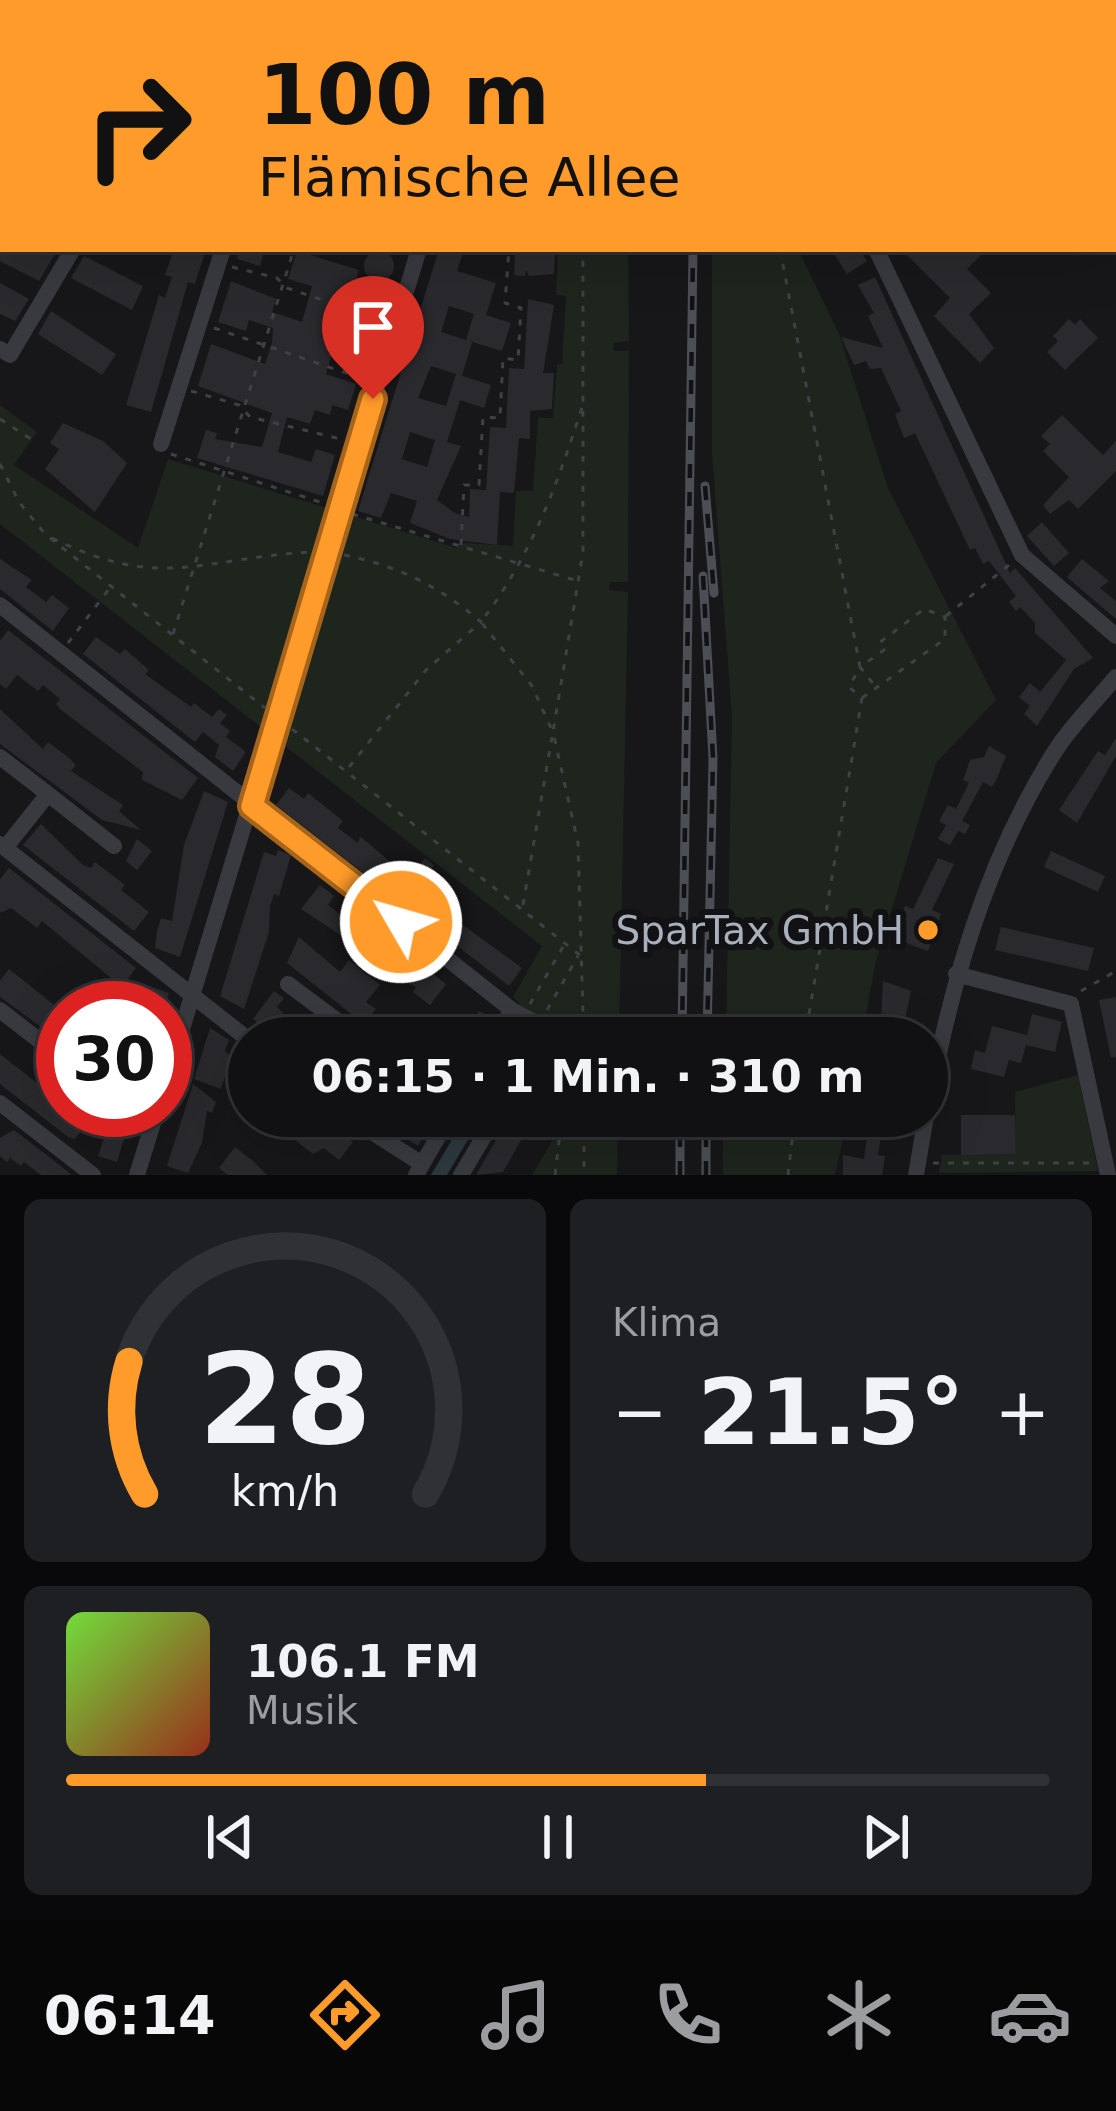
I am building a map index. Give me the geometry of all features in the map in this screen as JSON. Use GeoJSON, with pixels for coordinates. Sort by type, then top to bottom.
{"type":"FeatureCollection","features":[{"type":"Feature","properties":{"kind":"street"},"geometry":{"type":"LineString","coordinates":[[0,350],[10,355],[71,252]]}},
{"type":"Feature","properties":{"kind":"street"},"geometry":{"type":"LineString","coordinates":[[192,1000],[418,252]]}},
{"type":"Feature","properties":{"kind":"street"},"geometry":{"type":"LineString","coordinates":[[877,252],[1022,555],[1116,636]]}},
{"type":"Feature","properties":{"kind":"street"},"geometry":{"type":"LineString","coordinates":[[161,444],[220,257]]}},
{"type":"Feature","properties":{"kind":"street"},"geometry":{"type":"LineString","coordinates":[[0,605],[523,1017]]}},
{"type":"Feature","properties":{"kind":"street"},"geometry":{"type":"LineString","coordinates":[[947,1017],[956,974],[990,875],[1053,754],[1116,676]]}},
{"type":"Feature","properties":{"kind":"street"},"geometry":{"type":"LineString","coordinates":[[0,758],[114,846]]}},
{"type":"Feature","properties":{"kind":"street"},"geometry":{"type":"LineString","coordinates":[[48,794],[3,846],[228,1024]]}},
{"type":"Feature","properties":{"kind":"street"},"geometry":{"type":"LineString","coordinates":[[956,974],[1070,1004],[1107,1169]]}},
{"type":"Feature","properties":{"kind":"street"},"geometry":{"type":"LineString","coordinates":[[288,984],[332,1017]]}},
{"type":"Feature","properties":{"kind":"street"},"geometry":{"type":"LineString","coordinates":[[0,1010],[36,1038]]}},
{"type":"Feature","properties":{"kind":"street"},"geometry":{"type":"LineString","coordinates":[[3,1113],[93,1175]]}},
{"type":"Feature","properties":{"kind":"street"},"geometry":{"type":"LineString","coordinates":[[137,1175],[149,1137]]}},
{"type":"Feature","properties":{"kind":"street"},"geometry":{"type":"LineString","coordinates":[[375,1137],[419,1170],[438,1137]]}},
{"type":"Feature","properties":{"kind":"street"},"geometry":{"type":"LineString","coordinates":[[461,1175],[484,1137]]}},
{"type":"Feature","properties":{"kind":"street"},"geometry":{"type":"LineString","coordinates":[[917,1168],[923,1137]]}},
{"type":"Feature","properties":{"kind":"path"},"geometry":{"type":"LineString","coordinates":[[172,636],[293,252]]}},
{"type":"Feature","properties":{"kind":"path"},"geometry":{"type":"LineString","coordinates":[[461,545],[464,485],[479,485],[483,417],[500,418],[502,358],[518,360],[521,308],[506,303],[509,252]]}},
{"type":"Feature","properties":{"kind":"path"},"geometry":{"type":"LineString","coordinates":[[522,907],[578,581],[586,395],[583,252]]}},
{"type":"Feature","properties":{"kind":"path"},"geometry":{"type":"LineString","coordinates":[[781,252],[860,667],[875,686]]}},
{"type":"Feature","properties":{"kind":"path"},"geometry":{"type":"LineString","coordinates":[[220,257],[340,306],[355,302],[399,315]]}},
{"type":"Feature","properties":{"kind":"path"},"geometry":{"type":"LineString","coordinates":[[200,323],[377,383]]}},
{"type":"Feature","properties":{"kind":"path"},"geometry":{"type":"LineString","coordinates":[[179,387],[299,431],[358,444]]}},
{"type":"Feature","properties":{"kind":"path"},"geometry":{"type":"LineString","coordinates":[[346,771],[426,670],[481,622],[523,564],[546,517],[586,395]]}},
{"type":"Feature","properties":{"kind":"path"},"geometry":{"type":"LineString","coordinates":[[0,419],[37,443]]}},
{"type":"Feature","properties":{"kind":"path"},"geometry":{"type":"LineString","coordinates":[[161,444],[173,457],[578,581]]}},
{"type":"Feature","properties":{"kind":"path"},"geometry":{"type":"LineString","coordinates":[[0,464],[19,502],[45,535],[581,956]]}},
{"type":"Feature","properties":{"kind":"path"},"geometry":{"type":"LineString","coordinates":[[45,535],[100,562],[139,570],[195,568],[325,551],[393,565],[452,597],[481,622],[532,686],[553,732],[578,843],[584,1017]]}},
{"type":"Feature","properties":{"kind":"path"},"geometry":{"type":"LineString","coordinates":[[945,616],[1022,555]]}},
{"type":"Feature","properties":{"kind":"path"},"geometry":{"type":"LineString","coordinates":[[60,653],[110,587]]}},
{"type":"Feature","properties":{"kind":"path"},"geometry":{"type":"LineString","coordinates":[[862,698],[848,687],[860,667],[884,650],[879,643],[925,609],[945,616]]}},
{"type":"Feature","properties":{"kind":"path"},"geometry":{"type":"LineString","coordinates":[[809,1017],[862,698],[945,639],[945,616]]}},
{"type":"Feature","properties":{"kind":"path"},"geometry":{"type":"LineString","coordinates":[[531,1017],[565,944]]}},
{"type":"Feature","properties":{"kind":"path"},"geometry":{"type":"LineString","coordinates":[[533,1017],[581,956]]}},
{"type":"Feature","properties":{"kind":"path"},"geometry":{"type":"LineString","coordinates":[[1070,1004],[1078,993],[1116,971]]}},
{"type":"Feature","properties":{"kind":"path"},"geometry":{"type":"LineString","coordinates":[[580,1017],[584,1013]]}},
{"type":"Feature","properties":{"kind":"path"},"geometry":{"type":"LineString","coordinates":[[555,1175],[560,1137]]}},
{"type":"Feature","properties":{"kind":"path"},"geometry":{"type":"LineString","coordinates":[[584,1137],[584,1175]]}},
{"type":"Feature","properties":{"kind":"path"},"geometry":{"type":"LineString","coordinates":[[788,1175],[793,1137]]}},
{"type":"Feature","properties":{"kind":"path"},"geometry":{"type":"LineString","coordinates":[[1019,1165],[1019,1175]]}},
{"type":"Feature","properties":{"kind":"path"},"geometry":{"type":"LineString","coordinates":[[917,1168],[1107,1169]]}},
{"type":"Feature","properties":{"kind":"shaded area"},"geometry":{"type":"Polygon","coordinates":[[[558,252],[628,252],[629,341],[613,343],[614,351],[629,351],[628,582],[610,582],[609,590],[628,592],[619,1017],[531,1017],[513,997],[542,946],[0,524],[0,405],[37,432],[14,465],[138,548],[168,459],[457,548],[463,543],[513,546],[516,491],[533,491],[538,418],[553,418],[566,296],[556,295],[558,252]]]}},
{"type":"Feature","properties":{"kind":"shaded area"},"geometry":{"type":"Polygon","coordinates":[[[712,252],[799,252],[839,334],[888,488],[996,700],[936,763],[875,965],[866,1017],[726,1017],[732,717],[712,453],[712,252]]]}},
{"type":"Feature","properties":{"kind":"shaded area"},"geometry":{"type":"Polygon","coordinates":[[[1078,1075],[1098,1171],[939,1173],[942,1155],[1016,1154],[1015,1092],[1078,1075]]]}},
{"type":"Feature","properties":{"kind":"shaded area"},"geometry":{"type":"Polygon","coordinates":[[[454,1137],[470,1137],[447,1175],[431,1175],[454,1137]]]}},
{"type":"Feature","properties":{"kind":"shaded area"},"geometry":{"type":"Polygon","coordinates":[[[618,1137],[617,1175],[532,1175],[554,1138],[618,1137]]]}},
{"type":"Feature","properties":{"kind":"shaded area"},"geometry":{"type":"Polygon","coordinates":[[[723,1137],[843,1137],[835,1175],[723,1175],[723,1137]]]}},
{"type":"Feature","properties":{"kind":"building"},"geometry":{"type":"Polygon","coordinates":[[[0,252],[56,252],[39,281],[0,261],[0,252]]]}},
{"type":"Feature","properties":{"kind":"building"},"geometry":{"type":"Polygon","coordinates":[[[173,252],[205,252],[195,284],[188,282],[151,412],[126,405],[159,295],[165,298],[172,277],[165,275],[173,252]]]}},
{"type":"Feature","properties":{"kind":"building"},"geometry":{"type":"Polygon","coordinates":[[[239,252],[264,252],[260,266],[237,259],[239,252]]]}},
{"type":"Feature","properties":{"kind":"building"},"geometry":{"type":"Polygon","coordinates":[[[297,252],[359,270],[347,305],[376,320],[361,345],[337,337],[326,374],[356,384],[348,410],[332,405],[330,415],[315,410],[310,424],[287,417],[278,452],[311,462],[316,449],[335,455],[323,496],[197,458],[206,430],[217,433],[215,439],[262,447],[272,413],[198,386],[211,344],[265,364],[272,343],[273,328],[249,320],[246,331],[218,322],[231,281],[276,299],[272,312],[302,322],[312,286],[288,279],[297,252]]]}},
{"type":"Feature","properties":{"kind":"building"},"geometry":{"type":"Polygon","coordinates":[[[373,252],[385,252],[393,260],[393,272],[385,280],[373,280],[365,272],[365,260],[373,252]]]}},
{"type":"Feature","properties":{"kind":"building"},"geometry":{"type":"Polygon","coordinates":[[[438,252],[463,252],[457,271],[496,283],[486,315],[511,323],[502,351],[466,340],[474,314],[449,306],[441,332],[472,342],[462,376],[491,385],[484,408],[460,400],[447,442],[461,446],[437,500],[469,517],[470,489],[486,490],[490,427],[506,428],[509,368],[524,369],[528,299],[554,305],[543,373],[554,373],[552,409],[530,411],[530,439],[519,438],[514,493],[500,492],[497,545],[450,539],[410,523],[417,501],[391,493],[381,518],[358,511],[438,252]],[[431,366],[418,398],[446,406],[456,374],[431,366]],[[410,432],[402,459],[427,467],[435,440],[410,432]]]}},
{"type":"Feature","properties":{"kind":"building"},"geometry":{"type":"Polygon","coordinates":[[[515,252],[555,252],[554,274],[529,276],[526,270],[525,276],[514,275],[515,252]]]}},
{"type":"Feature","properties":{"kind":"building"},"geometry":{"type":"Polygon","coordinates":[[[833,252],[861,252],[867,261],[847,274],[833,252]]]}},
{"type":"Feature","properties":{"kind":"building"},"geometry":{"type":"Polygon","coordinates":[[[904,252],[981,255],[967,269],[991,293],[969,314],[994,348],[980,363],[934,316],[950,298],[904,252]]]}},
{"type":"Feature","properties":{"kind":"building"},"geometry":{"type":"Polygon","coordinates":[[[84,256],[143,286],[132,310],[71,278],[84,256]]]}},
{"type":"Feature","properties":{"kind":"building"},"geometry":{"type":"Polygon","coordinates":[[[875,277],[1010,573],[1015,568],[1093,658],[1074,669],[1037,726],[1024,714],[1030,706],[1019,697],[1030,683],[1040,692],[1066,660],[1035,633],[1035,623],[1020,607],[1016,611],[1009,602],[1016,596],[989,561],[983,564],[975,548],[970,550],[915,433],[904,438],[895,414],[901,411],[881,368],[870,369],[866,361],[854,365],[841,337],[883,348],[868,316],[874,313],[858,285],[875,277]]]}},
{"type":"Feature","properties":{"kind":"building"},"geometry":{"type":"Polygon","coordinates":[[[0,283],[29,299],[15,321],[0,314],[0,283]]]}},
{"type":"Feature","properties":{"kind":"building"},"geometry":{"type":"Polygon","coordinates":[[[51,311],[116,354],[102,375],[38,334],[51,311]]]}},
{"type":"Feature","properties":{"kind":"building"},"geometry":{"type":"Polygon","coordinates":[[[1069,319],[1075,325],[1080,319],[1098,338],[1065,370],[1047,352],[1058,341],[1053,336],[1069,319]]]}},
{"type":"Feature","properties":{"kind":"building"},"geometry":{"type":"Polygon","coordinates":[[[1062,415],[1103,455],[1116,441],[1116,471],[1078,509],[1069,500],[1050,514],[1043,505],[1069,477],[1043,451],[1050,444],[1041,436],[1062,415]]]}},
{"type":"Feature","properties":{"kind":"building"},"geometry":{"type":"Polygon","coordinates":[[[63,423],[103,441],[127,463],[95,512],[45,469],[59,449],[50,443],[63,423]]]}},
{"type":"Feature","properties":{"kind":"building"},"geometry":{"type":"Polygon","coordinates":[[[1042,522],[1069,553],[1054,566],[1027,536],[1042,522]]]}},
{"type":"Feature","properties":{"kind":"building"},"geometry":{"type":"Polygon","coordinates":[[[0,559],[32,580],[26,587],[46,602],[52,595],[69,608],[53,631],[0,589],[0,559]]]}},
{"type":"Feature","properties":{"kind":"building"},"geometry":{"type":"Polygon","coordinates":[[[1082,559],[1109,581],[1100,588],[1116,601],[1116,619],[1067,577],[1082,559]]]}},
{"type":"Feature","properties":{"kind":"building"},"geometry":{"type":"Polygon","coordinates":[[[8,630],[198,778],[182,800],[142,780],[143,772],[60,709],[56,704],[60,699],[43,685],[38,691],[17,675],[6,689],[0,684],[0,641],[8,630]]]}},
{"type":"Feature","properties":{"kind":"building"},"geometry":{"type":"Polygon","coordinates":[[[96,637],[120,654],[125,649],[149,670],[145,674],[191,707],[194,703],[212,717],[219,709],[227,715],[220,723],[230,731],[226,737],[246,752],[233,771],[215,757],[219,745],[203,732],[195,742],[83,654],[96,637]]]}},
{"type":"Feature","properties":{"kind":"building"},"geometry":{"type":"Polygon","coordinates":[[[0,709],[43,749],[48,742],[68,757],[76,765],[71,771],[123,805],[119,811],[141,830],[102,820],[0,744],[0,709]]]}},
{"type":"Feature","properties":{"kind":"building"},"geometry":{"type":"Polygon","coordinates":[[[1116,738],[1116,756],[1077,823],[1059,810],[1098,751],[1105,755],[1116,738]]]}},
{"type":"Feature","properties":{"kind":"building"},"geometry":{"type":"Polygon","coordinates":[[[989,746],[1006,756],[992,787],[983,782],[962,821],[970,825],[965,834],[958,831],[950,845],[938,839],[946,825],[939,821],[948,805],[956,809],[969,783],[963,780],[970,760],[984,757],[989,746]]]}},
{"type":"Feature","properties":{"kind":"building"},"geometry":{"type":"Polygon","coordinates":[[[289,788],[304,799],[308,793],[343,821],[338,828],[358,843],[360,836],[409,878],[425,858],[434,865],[421,884],[450,904],[460,923],[522,968],[509,986],[276,805],[289,788]]]}},
{"type":"Feature","properties":{"kind":"building"},"geometry":{"type":"Polygon","coordinates":[[[204,791],[228,802],[180,957],[155,948],[157,931],[161,918],[172,921],[184,845],[204,791]]]}},
{"type":"Feature","properties":{"kind":"building"},"geometry":{"type":"Polygon","coordinates":[[[41,824],[83,865],[91,868],[95,862],[125,885],[121,890],[149,912],[134,931],[23,845],[41,824]]]}},
{"type":"Feature","properties":{"kind":"building"},"geometry":{"type":"Polygon","coordinates":[[[137,839],[152,851],[137,870],[126,861],[137,839]]]}},
{"type":"Feature","properties":{"kind":"building"},"geometry":{"type":"Polygon","coordinates":[[[278,850],[291,855],[279,896],[274,894],[270,906],[269,932],[244,1009],[220,996],[264,852],[276,856],[278,850]]]}},
{"type":"Feature","properties":{"kind":"building"},"geometry":{"type":"Polygon","coordinates":[[[1051,851],[1105,876],[1098,892],[1044,867],[1051,851]]]}},
{"type":"Feature","properties":{"kind":"building"},"geometry":{"type":"Polygon","coordinates":[[[938,858],[954,864],[932,910],[941,914],[928,951],[893,938],[905,906],[913,909],[938,858]]]}},
{"type":"Feature","properties":{"kind":"building"},"geometry":{"type":"Polygon","coordinates":[[[9,868],[136,968],[126,981],[115,981],[42,921],[37,928],[11,908],[0,913],[0,879],[9,868]]]}},
{"type":"Feature","properties":{"kind":"building"},"geometry":{"type":"Polygon","coordinates":[[[320,885],[334,896],[328,905],[346,919],[352,910],[446,984],[430,1005],[413,992],[416,987],[385,969],[390,962],[370,947],[366,952],[301,909],[320,885]]]}},
{"type":"Feature","properties":{"kind":"building"},"geometry":{"type":"Polygon","coordinates":[[[1001,927],[1094,948],[1088,971],[995,950],[1001,927]]]}},
{"type":"Feature","properties":{"kind":"building"},"geometry":{"type":"Polygon","coordinates":[[[299,937],[340,972],[349,960],[380,985],[366,1002],[376,1009],[370,1017],[355,1017],[287,963],[299,937]]]}},
{"type":"Feature","properties":{"kind":"building"},"geometry":{"type":"Polygon","coordinates":[[[9,969],[36,990],[36,1023],[0,997],[0,981],[9,969]]]}},
{"type":"Feature","properties":{"kind":"building"},"geometry":{"type":"Polygon","coordinates":[[[883,981],[911,991],[905,1017],[881,1017],[883,981]]]}},
{"type":"Feature","properties":{"kind":"building"},"geometry":{"type":"Polygon","coordinates":[[[274,991],[284,998],[277,1007],[287,1017],[254,1017],[274,991]]]}},
{"type":"Feature","properties":{"kind":"building"},"geometry":{"type":"Polygon","coordinates":[[[1116,997],[1116,1057],[1111,1058],[1099,1000],[1116,997]]]}},
{"type":"Feature","properties":{"kind":"building"},"geometry":{"type":"Polygon","coordinates":[[[1032,1014],[1062,1022],[1055,1052],[1026,1045],[1021,1063],[1009,1060],[1004,1077],[971,1069],[975,1050],[985,1053],[992,1026],[1027,1035],[1032,1014]]]}},
{"type":"Feature","properties":{"kind":"building"},"geometry":{"type":"Polygon","coordinates":[[[210,1028],[228,1039],[228,1067],[221,1089],[194,1079],[210,1028]]]}},
{"type":"Feature","properties":{"kind":"building"},"geometry":{"type":"Polygon","coordinates":[[[0,1054],[36,1082],[36,1112],[0,1084],[0,1054]]]}},
{"type":"Feature","properties":{"kind":"building"},"geometry":{"type":"Polygon","coordinates":[[[192,1087],[216,1102],[212,1113],[207,1111],[202,1143],[188,1173],[167,1166],[176,1137],[192,1137],[192,1087]]]}},
{"type":"Feature","properties":{"kind":"building"},"geometry":{"type":"Polygon","coordinates":[[[961,1115],[1015,1115],[1016,1154],[961,1155],[961,1115]]]}},
{"type":"Feature","properties":{"kind":"building"},"geometry":{"type":"Polygon","coordinates":[[[14,1130],[72,1175],[41,1175],[24,1162],[21,1166],[10,1158],[7,1162],[0,1156],[0,1138],[14,1130]]]}},
{"type":"Feature","properties":{"kind":"building"},"geometry":{"type":"Polygon","coordinates":[[[124,1137],[117,1162],[98,1156],[104,1138],[124,1137]]]}},
{"type":"Feature","properties":{"kind":"building"},"geometry":{"type":"Polygon","coordinates":[[[299,1137],[347,1137],[353,1142],[339,1160],[324,1148],[313,1154],[296,1141],[299,1137]]]}},
{"type":"Feature","properties":{"kind":"building"},"geometry":{"type":"Polygon","coordinates":[[[498,1137],[522,1137],[503,1172],[476,1175],[498,1137]]]}},
{"type":"Feature","properties":{"kind":"building"},"geometry":{"type":"Polygon","coordinates":[[[867,1137],[881,1137],[878,1155],[885,1156],[882,1175],[843,1175],[843,1155],[864,1159],[867,1137]]]}},
{"type":"Feature","properties":{"kind":"building"},"geometry":{"type":"Polygon","coordinates":[[[235,1147],[267,1175],[228,1175],[219,1168],[235,1147]]]}},
{"type":"Feature","properties":{"kind":"railway"},"geometry":{"type":"LineString","coordinates":[[682,1017],[693,252]]}},
{"type":"Feature","properties":{"kind":"railway"},"geometry":{"type":"LineString","coordinates":[[705,486],[714,593]]}},
{"type":"Feature","properties":{"kind":"railway"},"geometry":{"type":"LineString","coordinates":[[703,576],[713,758],[707,1017]]}},
{"type":"Feature","properties":{"kind":"railway"},"geometry":{"type":"LineString","coordinates":[[680,1137],[680,1175]]}},
{"type":"Feature","properties":{"kind":"railway"},"geometry":{"type":"LineString","coordinates":[[706,1137],[706,1175]]}},
{"type":"Feature","properties":{"kind":"place","name":"SparTax GmbH"},"geometry":{"type":"Point","coordinates":[928,930]}},
{"type":"Feature","properties":{"kind":"route"},"geometry":{"type":"LineString","coordinates":[[373,399],[275,716],[252,806],[401,922]]}}]}
